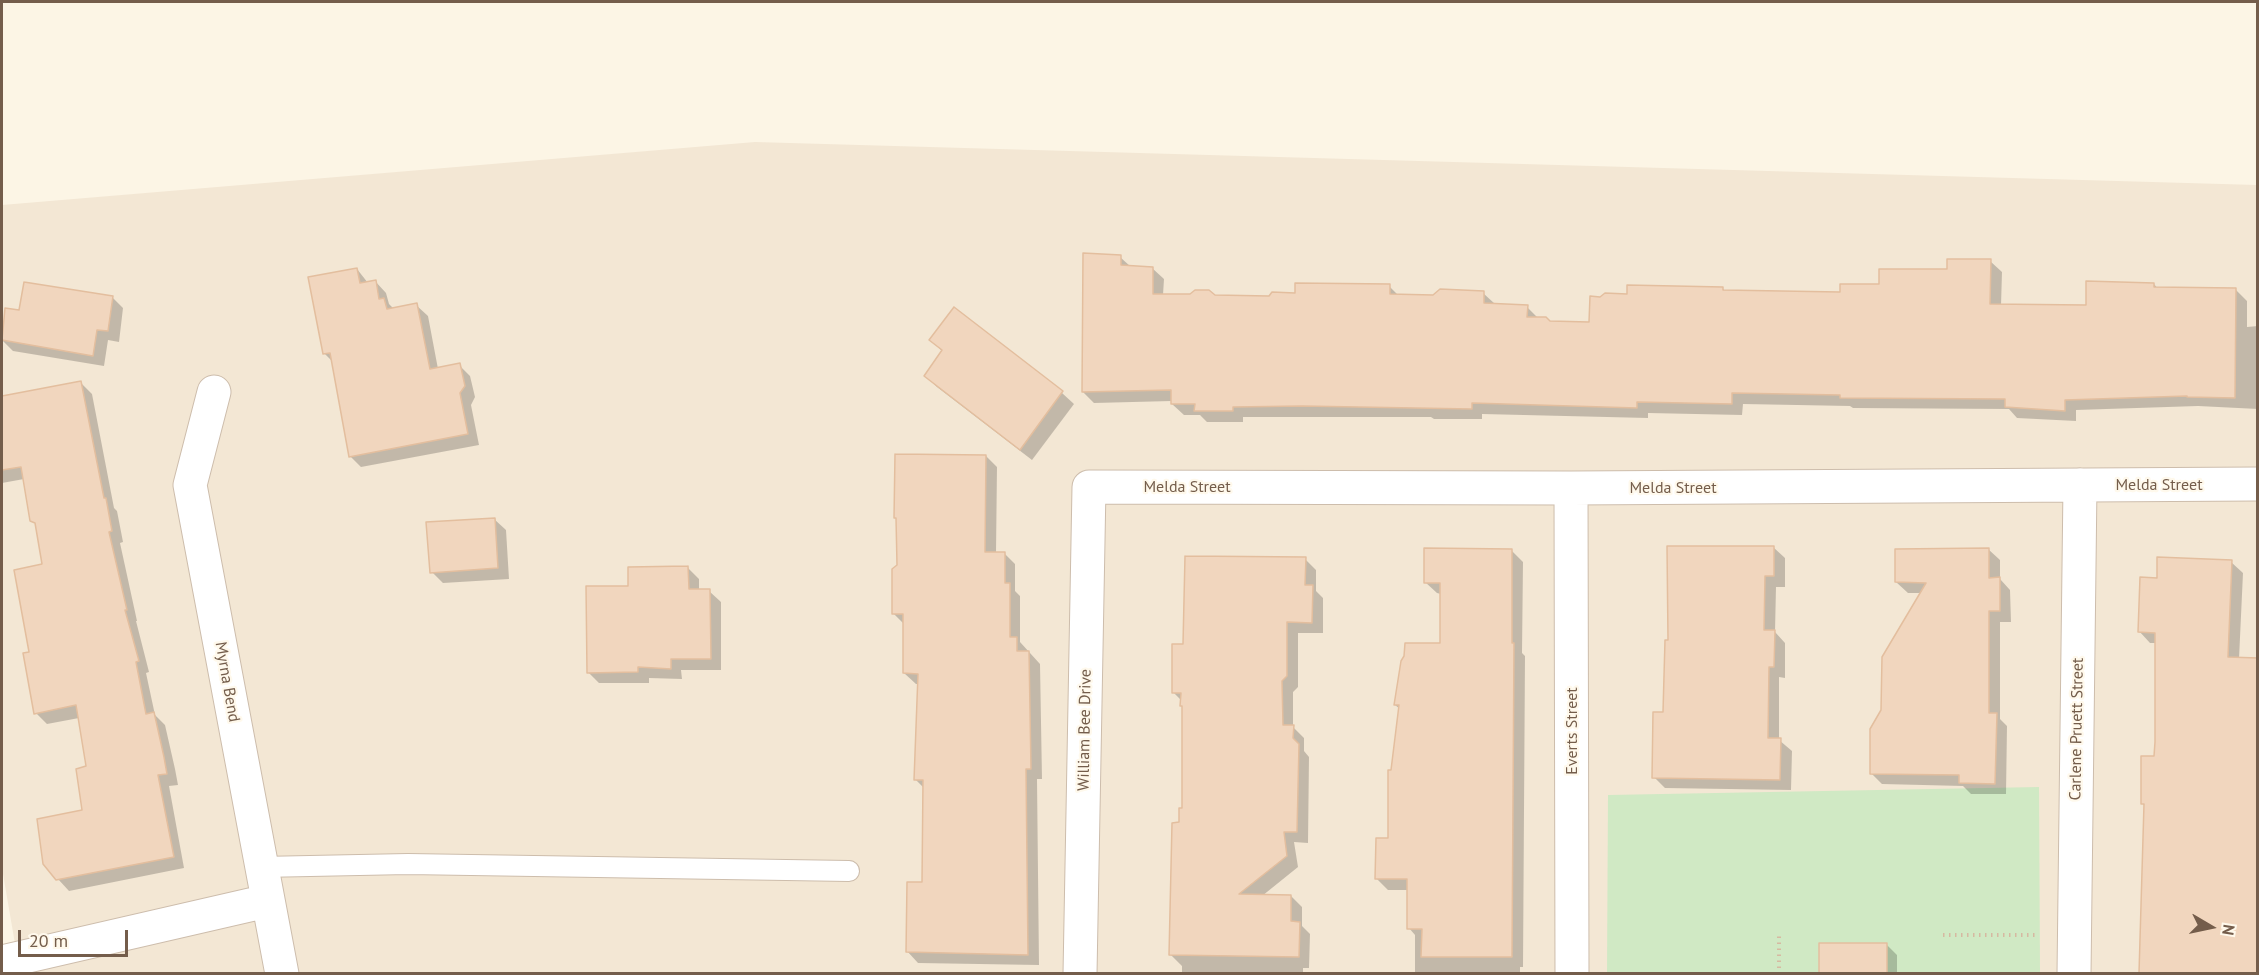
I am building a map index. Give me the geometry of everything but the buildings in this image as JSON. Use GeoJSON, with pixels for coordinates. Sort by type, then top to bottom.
{"type":"FeatureCollection","features":[{"type":"Feature","properties":{"kind":"street","name":"Myrna Bend"},"geometry":{"type":"LineString","coordinates":[[214,392],[190,485],[282,974]]}},
{"type":"Feature","properties":{"kind":"street","name":"Melda Street"},"geometry":{"type":"LineString","coordinates":[[1089,487],[1571,488],[2258,484]]}},
{"type":"Feature","properties":{"kind":"street","name":"Carlene Pruett Street"},"geometry":{"type":"LineString","coordinates":[[2074,974],[2080,485]]}},
{"type":"Feature","properties":{"kind":"street","name":"William Bee Drive"},"geometry":{"type":"LineString","coordinates":[[1080,974],[1089,487]]}},
{"type":"Feature","properties":{"kind":"street","name":"Everts Street"},"geometry":{"type":"LineString","coordinates":[[1571,488],[1572,974]]}},
{"type":"Feature","properties":{"kind":"street"},"geometry":{"type":"LineString","coordinates":[[2,962],[267,901]]}},
{"type":"Feature","properties":{"kind":"lane"},"geometry":{"type":"LineString","coordinates":[[261,867],[408,864],[849,871]]}},
{"type":"Feature","properties":{"kind":"path"},"geometry":{"type":"LineString","coordinates":[[1779,935],[1779,974]]}},
{"type":"Feature","properties":{"kind":"path"},"geometry":{"type":"LineString","coordinates":[[1943,935],[2038,935]]}},
{"type":"Feature","properties":{"kind":"shaded area"},"geometry":{"type":"Polygon","coordinates":[[[755,142],[2257,185],[2257,973],[20,973],[2,868],[2,205],[755,142]]]}},
{"type":"Feature","properties":{"kind":"green space"},"geometry":{"type":"Polygon","coordinates":[[[2039,787],[2040,973],[1607,974],[1608,795],[2039,787]]]}}]}
